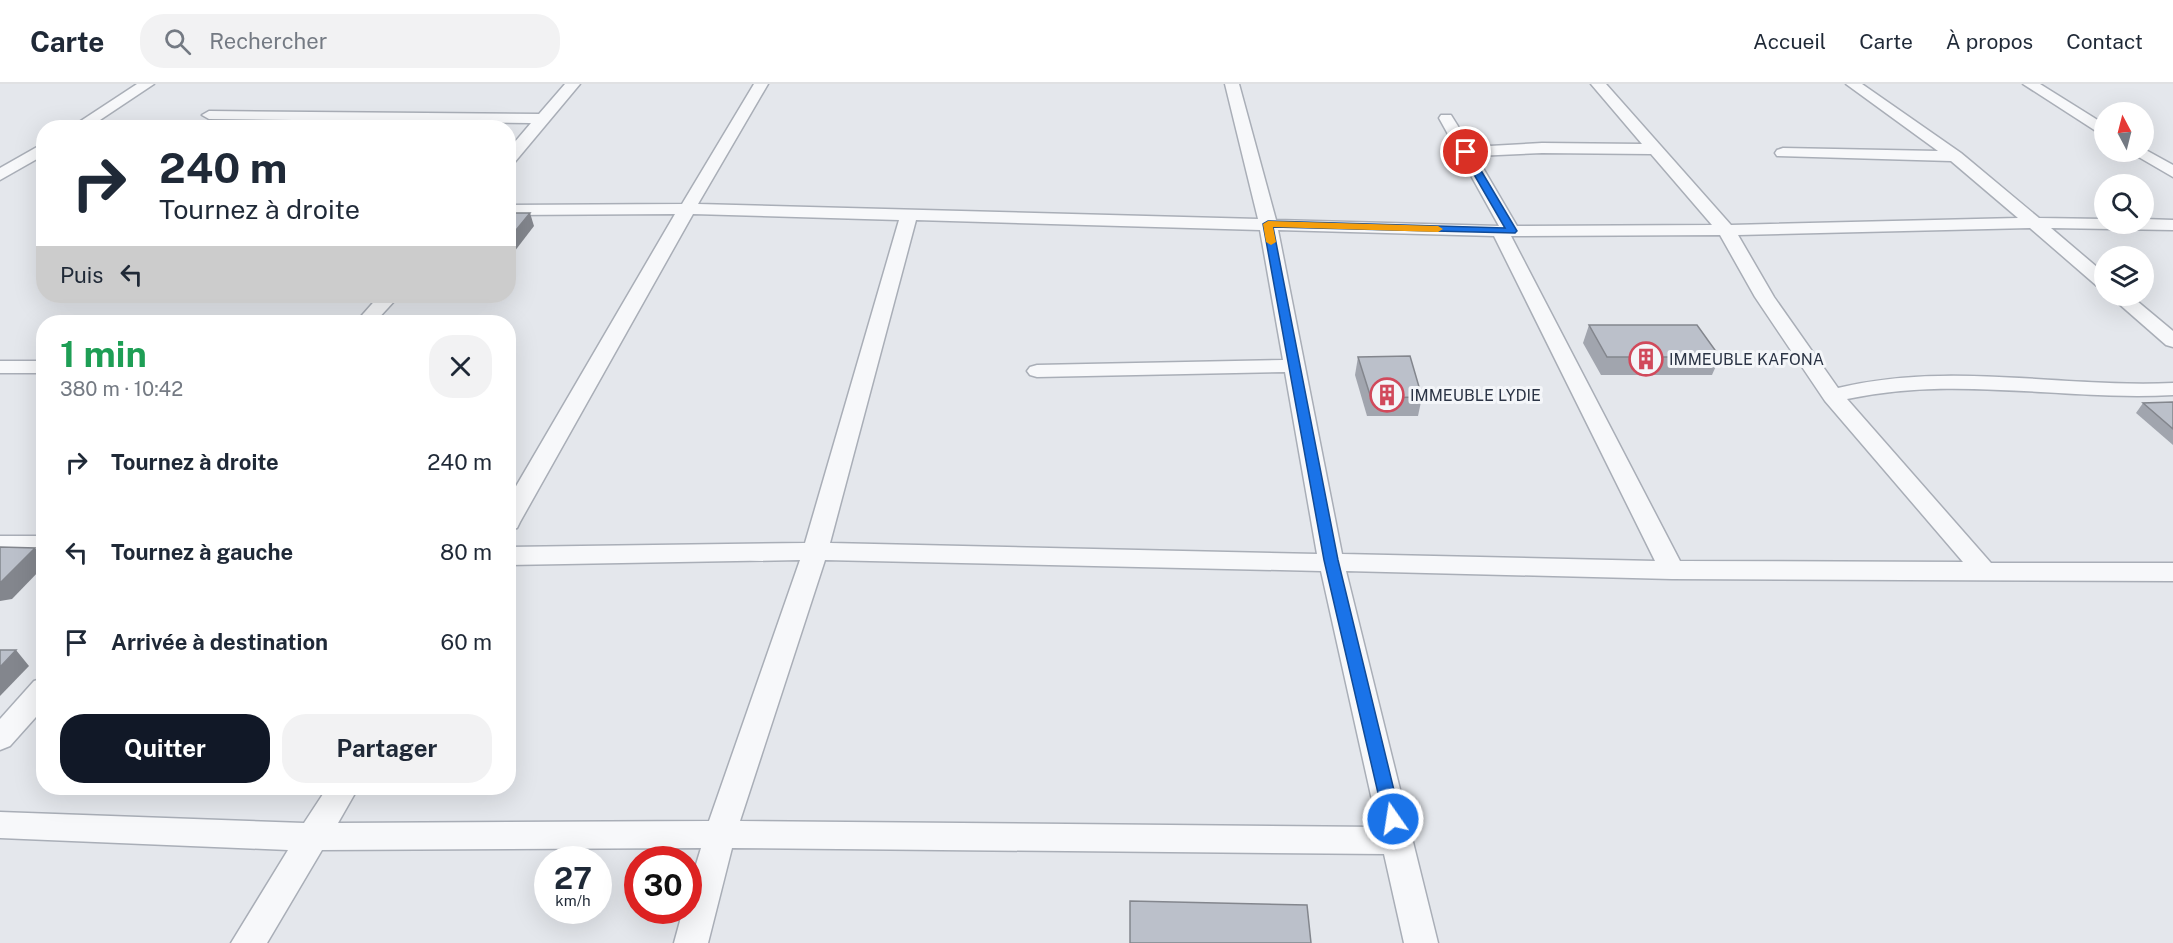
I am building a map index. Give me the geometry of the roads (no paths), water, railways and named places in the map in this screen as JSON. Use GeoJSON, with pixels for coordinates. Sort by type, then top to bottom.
{"type":"FeatureCollection","features":[{"type":"Feature","properties":{"kind":"street"},"geometry":{"type":"LineString","coordinates":[[89,120],[147,84]]}},
{"type":"Feature","properties":{"kind":"street"},"geometry":{"type":"LineString","coordinates":[[516,151],[573,84]]}},
{"type":"Feature","properties":{"kind":"street"},"geometry":{"type":"LineString","coordinates":[[516,508],[761,84]]}},
{"type":"Feature","properties":{"kind":"street"},"geometry":{"type":"LineString","coordinates":[[1232,84],[1268,224],[1331,560],[1421,943]]}},
{"type":"Feature","properties":{"kind":"street"},"geometry":{"type":"LineString","coordinates":[[1598,84],[1726,230],[1765,297],[1833,396],[1984,571]]}},
{"type":"Feature","properties":{"kind":"street"},"geometry":{"type":"LineString","coordinates":[[1853,84],[1955,156],[2094,273]]}},
{"type":"Feature","properties":{"kind":"street"},"geometry":{"type":"LineString","coordinates":[[2030,84],[2094,124]]}},
{"type":"Feature","properties":{"kind":"street"},"geometry":{"type":"LineString","coordinates":[[208,115],[543,119]]}},
{"type":"Feature","properties":{"kind":"street"},"geometry":{"type":"LineString","coordinates":[[356,120],[360,116]]}},
{"type":"Feature","properties":{"kind":"street"},"geometry":{"type":"LineString","coordinates":[[1446,118],[1506,231],[1672,570]]}},
{"type":"Feature","properties":{"kind":"street"},"geometry":{"type":"LineString","coordinates":[[1466,152],[1542,148],[1654,148]]}},
{"type":"Feature","properties":{"kind":"street"},"geometry":{"type":"LineString","coordinates":[[0,175],[36,153]]}},
{"type":"Feature","properties":{"kind":"street"},"geometry":{"type":"LineString","coordinates":[[1783,153],[1955,156]]}},
{"type":"Feature","properties":{"kind":"street"},"geometry":{"type":"LineString","coordinates":[[2154,161],[2173,172]]}},
{"type":"Feature","properties":{"kind":"street"},"geometry":{"type":"LineString","coordinates":[[516,210],[687,209],[1506,231],[1726,230],[2036,223],[2173,225]]}},
{"type":"Feature","properties":{"kind":"street"},"geometry":{"type":"LineString","coordinates":[[691,943],[720,834],[815,551],[894,275],[909,214]]}},
{"type":"Feature","properties":{"kind":"street"},"geometry":{"type":"LineString","coordinates":[[371,315],[383,303]]}},
{"type":"Feature","properties":{"kind":"street"},"geometry":{"type":"LineString","coordinates":[[2132,306],[2173,341]]}},
{"type":"Feature","properties":{"kind":"street"},"geometry":{"type":"LineString","coordinates":[[1037,371],[1295,366]]}},
{"type":"Feature","properties":{"kind":"street"},"geometry":{"type":"LineString","coordinates":[[0,367],[36,367]]}},
{"type":"Feature","properties":{"kind":"street"},"geometry":{"type":"LineString","coordinates":[[1833,396],[1869,388],[1932,381],[2135,393],[2173,389]]}},
{"type":"Feature","properties":{"kind":"street"},"geometry":{"type":"LineString","coordinates":[[0,544],[36,544]]}},
{"type":"Feature","properties":{"kind":"street"},"geometry":{"type":"LineString","coordinates":[[516,556],[815,551],[1331,560],[1672,570],[2173,572]]}},
{"type":"Feature","properties":{"kind":"street"},"geometry":{"type":"LineString","coordinates":[[0,738],[36,697]]}},
{"type":"Feature","properties":{"kind":"street"},"geometry":{"type":"LineString","coordinates":[[248,943],[338,795]]}},
{"type":"Feature","properties":{"kind":"street"},"geometry":{"type":"LineString","coordinates":[[0,825],[311,837],[720,834],[1398,841]]}},
{"type":"Feature","properties":{"kind":"place","name":"IMMEUBLE KAFONA"},"geometry":{"type":"Point","coordinates":[1646,359]}},
{"type":"Feature","properties":{"kind":"place","name":"IMMEUBLE LYDIE"},"geometry":{"type":"Point","coordinates":[1387,395]}}]}
